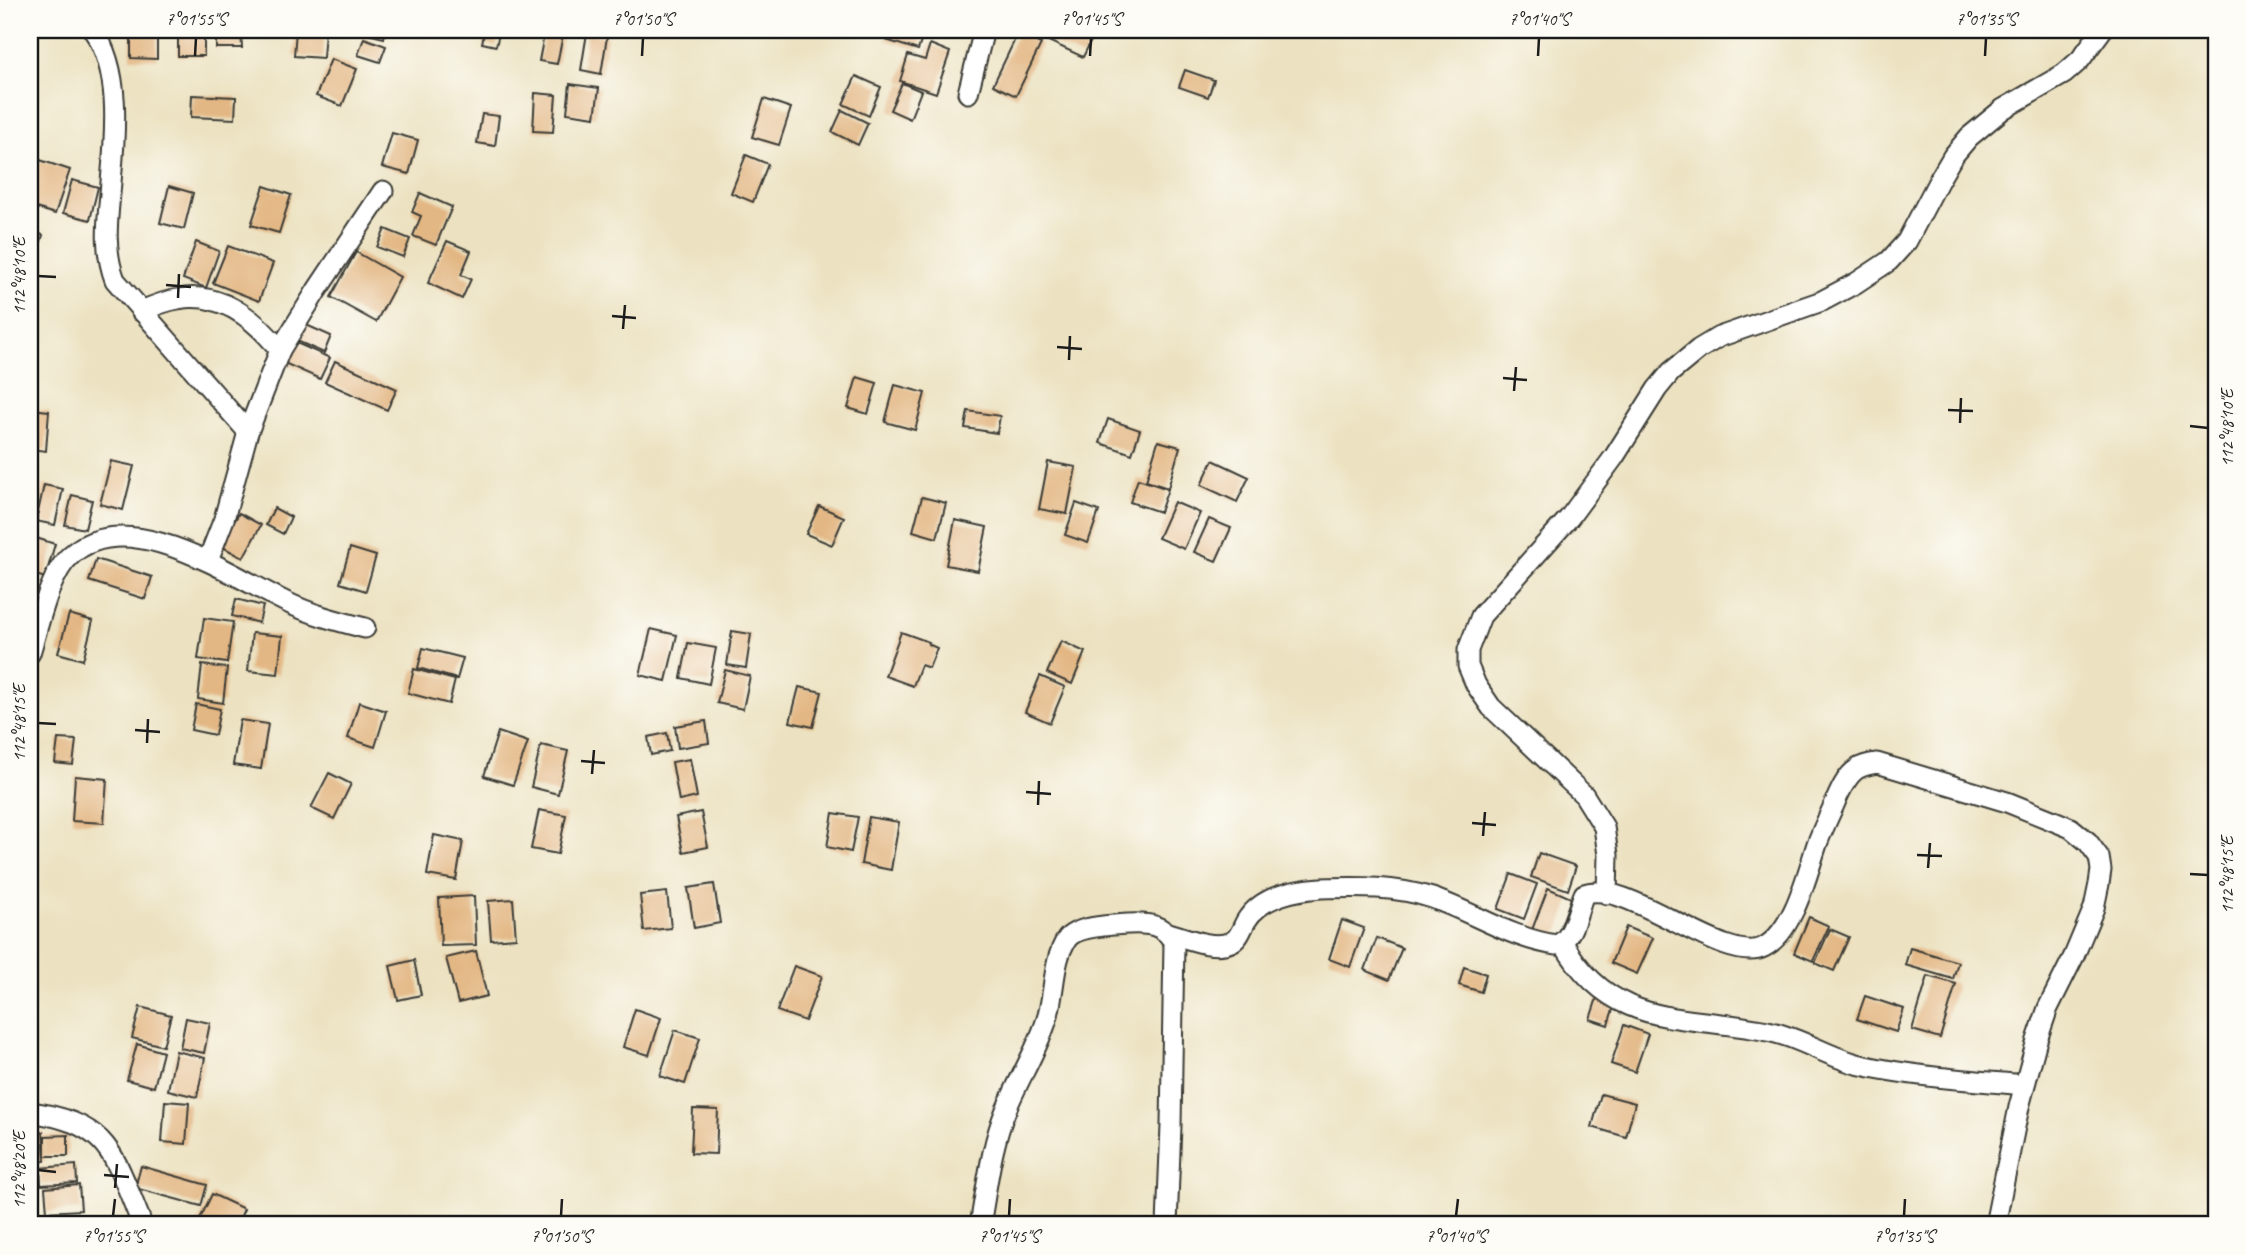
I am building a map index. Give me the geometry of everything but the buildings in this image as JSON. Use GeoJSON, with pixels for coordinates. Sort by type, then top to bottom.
{"type":"FeatureCollection","features":[{"type":"Feature","properties":{"kind":"street"},"geometry":{"type":"LineString","coordinates":[[93,30],[108,60],[112,78],[114,130],[106,236],[108,262],[115,280],[248,432]]}},
{"type":"Feature","properties":{"kind":"street"},"geometry":{"type":"LineString","coordinates":[[968,93],[984,30]]}},
{"type":"Feature","properties":{"kind":"street"},"geometry":{"type":"LineString","coordinates":[[1607,894],[1608,855],[1604,827],[1584,795],[1491,707],[1476,685],[1468,666],[1468,650],[1481,617],[1569,518],[1671,372],[1719,337],[1822,301],[1857,283],[1889,261],[1908,241],[1938,180],[1969,137],[2003,110],[2064,74],[2080,60],[2102,30]]}},
{"type":"Feature","properties":{"kind":"street"},"geometry":{"type":"LineString","coordinates":[[208,560],[224,519],[248,432],[280,350],[383,191]]}},
{"type":"Feature","properties":{"kind":"street"},"geometry":{"type":"LineString","coordinates":[[141,311],[178,299],[205,298],[216,301],[246,316],[268,335],[280,350]]}},
{"type":"Feature","properties":{"kind":"street"},"geometry":{"type":"LineString","coordinates":[[30,653],[50,590],[70,555],[85,546],[115,537],[152,541],[208,560],[296,607],[365,628]]}},
{"type":"Feature","properties":{"kind":"street"},"geometry":{"type":"LineString","coordinates":[[980,1225],[995,1145],[1005,1111],[1046,1022],[1058,964],[1067,939],[1074,933],[1129,924],[1158,926],[1169,933],[1216,944],[1231,943],[1238,937],[1254,910],[1265,901],[1287,893],[1314,889],[1378,888],[1430,897],[1462,909],[1508,933],[1556,945],[1563,943],[1568,937],[1584,894],[1593,890],[1642,906],[1723,944],[1748,950],[1765,947],[1777,938],[1787,921],[1808,875],[1817,844],[1839,793],[1855,769],[1877,763],[2007,802],[2071,828],[2088,842],[2099,857],[2099,884],[2089,919],[2048,1008],[2024,1085],[1995,1225]]}},
{"type":"Feature","properties":{"kind":"street"},"geometry":{"type":"LineString","coordinates":[[1167,1225],[1175,957],[1174,943],[1169,933]]}},
{"type":"Feature","properties":{"kind":"street"},"geometry":{"type":"LineString","coordinates":[[1563,943],[1572,959],[1599,987],[1630,1006],[1654,1015],[1772,1032],[1792,1037],[1858,1064],[1891,1071],[2024,1085]]}},
{"type":"Feature","properties":{"kind":"street"},"geometry":{"type":"LineString","coordinates":[[30,1112],[55,1116],[82,1125],[97,1137],[115,1159],[140,1219]]}}]}
